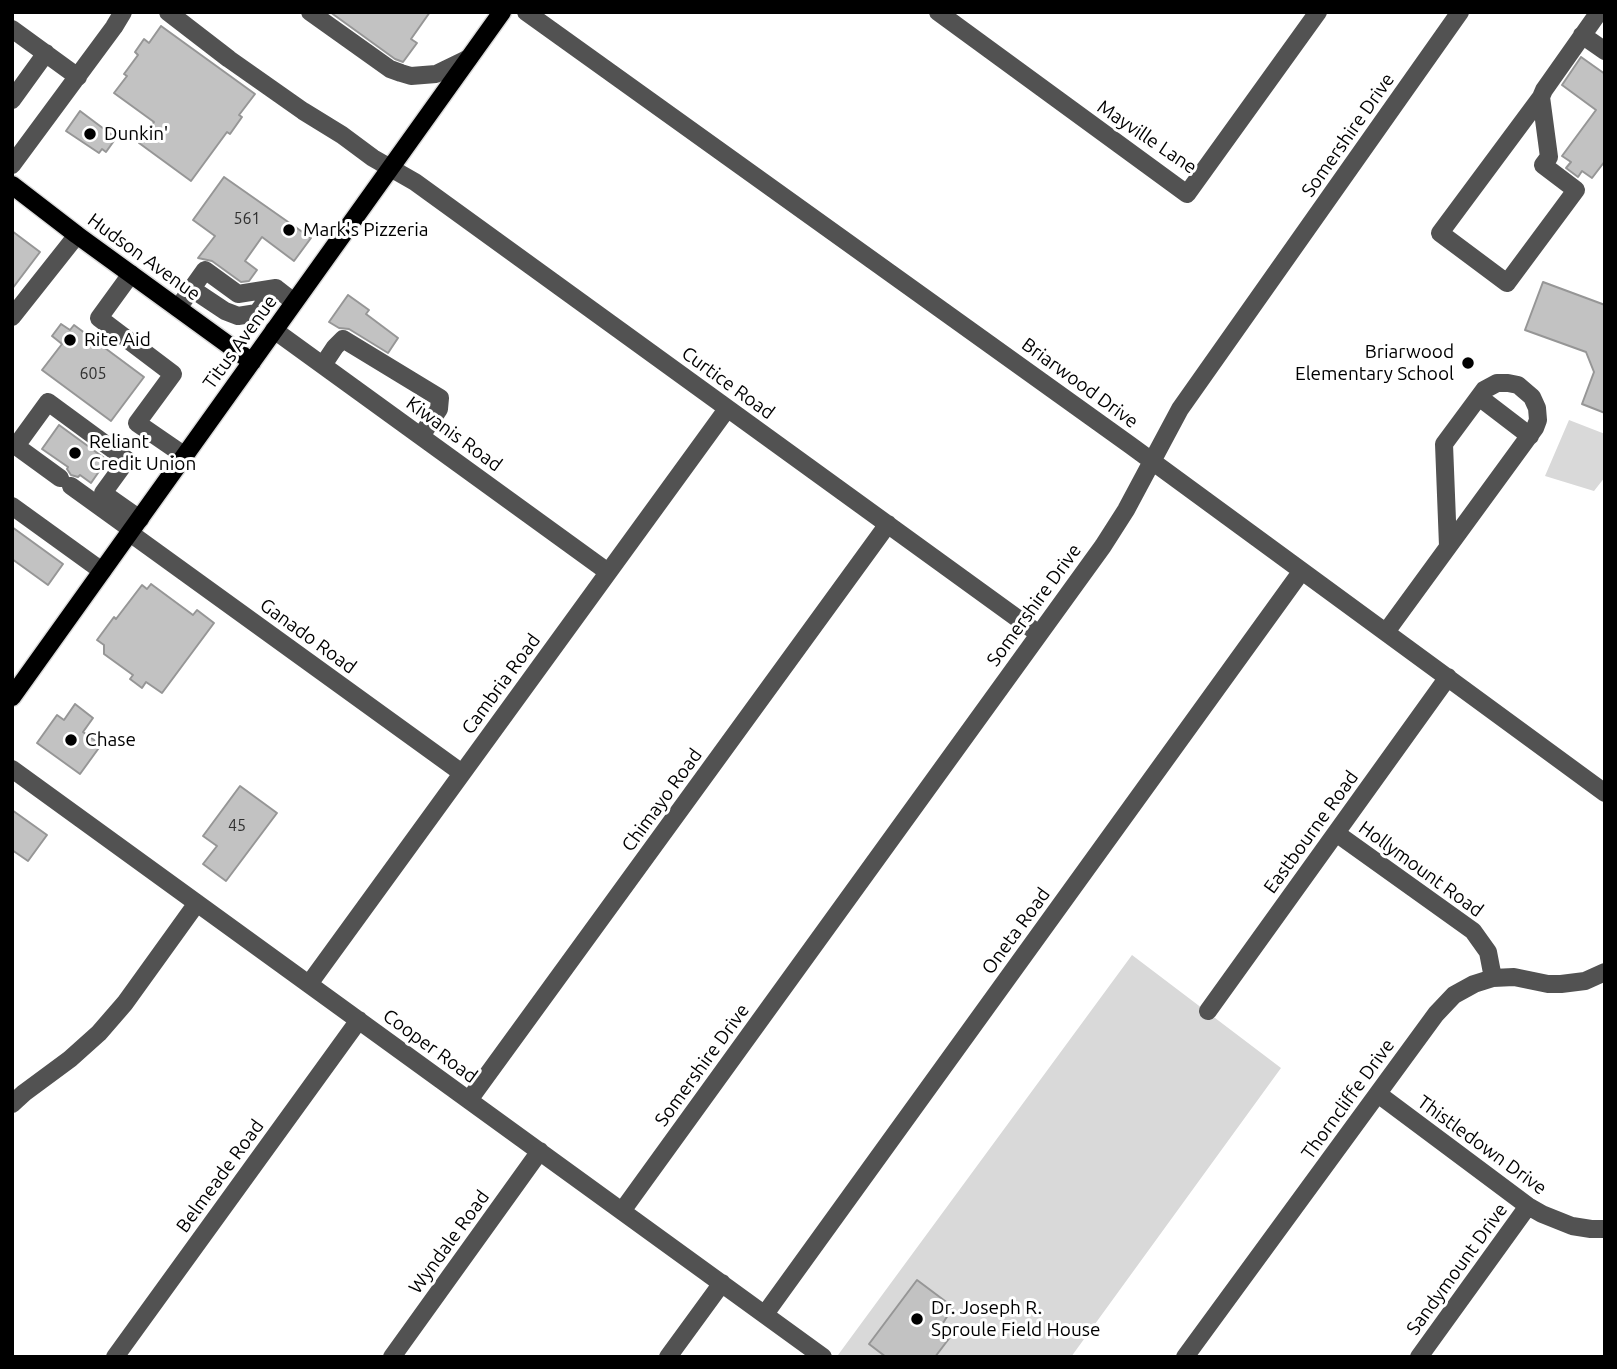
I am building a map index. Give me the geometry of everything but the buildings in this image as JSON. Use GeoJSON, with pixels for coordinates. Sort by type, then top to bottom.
{"type":"FeatureCollection","features":[{"type":"Feature","properties":{"kind":"main road","name":"Titus Avenue"},"geometry":{"type":"LineString","coordinates":[[12,697],[502,12]]}},
{"type":"Feature","properties":{"kind":"main road","name":"Hudson Avenue"},"geometry":{"type":"LineString","coordinates":[[12,186],[252,362]]}},
{"type":"Feature","properties":{"kind":"street"},"geometry":{"type":"LineString","coordinates":[[12,165],[114,27],[122,12]]}},
{"type":"Feature","properties":{"kind":"street","name":"Curtice Road"},"geometry":{"type":"LineString","coordinates":[[168,12],[294,105],[415,182],[1039,634]]}},
{"type":"Feature","properties":{"kind":"street"},"geometry":{"type":"LineString","coordinates":[[310,12],[390,69],[411,76],[436,74],[469,58]]}},
{"type":"Feature","properties":{"kind":"street","name":"Briarwood Drive"},"geometry":{"type":"LineString","coordinates":[[526,12],[1152,462],[1605,793]]}},
{"type":"Feature","properties":{"kind":"street","name":"Mayville Lane"},"geometry":{"type":"LineString","coordinates":[[938,12],[1187,194],[1318,12]]}},
{"type":"Feature","properties":{"kind":"street","name":"Somershire Drive"},"geometry":{"type":"LineString","coordinates":[[622,1211],[1103,546],[1199,380],[1460,12]]}},
{"type":"Feature","properties":{"kind":"street"},"geometry":{"type":"LineString","coordinates":[[1541,97],[1549,157],[1543,165],[1576,190],[1507,283],[1440,233],[1541,97],[1599,12]]}},
{"type":"Feature","properties":{"kind":"street"},"geometry":{"type":"LineString","coordinates":[[12,29],[78,77]]}},
{"type":"Feature","properties":{"kind":"street"},"geometry":{"type":"LineString","coordinates":[[1582,35],[1605,51]]}},
{"type":"Feature","properties":{"kind":"street"},"geometry":{"type":"LineString","coordinates":[[12,100],[46,53]]}},
{"type":"Feature","properties":{"kind":"street"},"geometry":{"type":"LineString","coordinates":[[12,317],[77,235]]}},
{"type":"Feature","properties":{"kind":"street"},"geometry":{"type":"LineString","coordinates":[[178,308],[205,271],[238,294]]}},
{"type":"Feature","properties":{"kind":"street"},"geometry":{"type":"LineString","coordinates":[[131,274],[99,318],[173,373],[138,423],[184,456]]}},
{"type":"Feature","properties":{"kind":"street"},"geometry":{"type":"LineString","coordinates":[[192,289],[225,311],[238,316],[257,313],[276,288]]}},
{"type":"Feature","properties":{"kind":"street"},"geometry":{"type":"LineString","coordinates":[[225,311],[238,294],[276,288],[294,302]]}},
{"type":"Feature","properties":{"kind":"street","name":"Kiwanis Road"},"geometry":{"type":"LineString","coordinates":[[274,330],[608,572]]}},
{"type":"Feature","properties":{"kind":"street"},"geometry":{"type":"LineString","coordinates":[[323,365],[343,340],[440,398],[439,409],[421,436]]}},
{"type":"Feature","properties":{"kind":"street"},"geometry":{"type":"LineString","coordinates":[[1386,632],[1535,428],[1538,413],[1532,397],[1518,385],[1497,383],[1484,390],[1444,444],[1448,546]]}},
{"type":"Feature","properties":{"kind":"street"},"geometry":{"type":"LineString","coordinates":[[1479,397],[1530,436]]}},
{"type":"Feature","properties":{"kind":"street"},"geometry":{"type":"LineString","coordinates":[[48,402],[127,460],[103,493],[134,527],[16,446],[48,402]]}},
{"type":"Feature","properties":{"kind":"street","name":"Cambria Road"},"geometry":{"type":"LineString","coordinates":[[309,984],[727,408]]}},
{"type":"Feature","properties":{"kind":"street"},"geometry":{"type":"LineString","coordinates":[[12,506],[102,571]]}},
{"type":"Feature","properties":{"kind":"street","name":"Chimayo Road"},"geometry":{"type":"LineString","coordinates":[[469,1100],[888,524]]}},
{"type":"Feature","properties":{"kind":"street","name":"Ganado Road"},"geometry":{"type":"LineString","coordinates":[[134,527],[462,773]]}},
{"type":"Feature","properties":{"kind":"street","name":"Oneta Road"},"geometry":{"type":"LineString","coordinates":[[765,1314],[1301,572]]}},
{"type":"Feature","properties":{"kind":"street","name":"Eastbourne Road"},"geometry":{"type":"LineString","coordinates":[[1208,1011],[1448,677]]}},
{"type":"Feature","properties":{"kind":"street","name":"Cooper Road"},"geometry":{"type":"LineString","coordinates":[[12,769],[823,1357]]}},
{"type":"Feature","properties":{"kind":"street","name":"Hollymount Road"},"geometry":{"type":"LineString","coordinates":[[1336,833],[1473,931],[1488,952],[1493,978]]}},
{"type":"Feature","properties":{"kind":"street"},"geometry":{"type":"LineString","coordinates":[[12,1104],[99,1033],[125,1003],[197,903]]}},
{"type":"Feature","properties":{"kind":"street","name":"Thorncliffe Drive"},"geometry":{"type":"LineString","coordinates":[[1185,1357],[1436,1014],[1454,995],[1493,978],[1514,977],[1562,984],[1585,981],[1605,972]]}},
{"type":"Feature","properties":{"kind":"street","name":"Belmeade Road"},"geometry":{"type":"LineString","coordinates":[[115,1357],[359,1020]]}},
{"type":"Feature","properties":{"kind":"street","name":"Thistledown Drive"},"geometry":{"type":"LineString","coordinates":[[1378,1094],[1528,1206],[1572,1226],[1605,1229]]}},
{"type":"Feature","properties":{"kind":"street","name":"Wyndale Road"},"geometry":{"type":"LineString","coordinates":[[392,1357],[540,1151]]}},
{"type":"Feature","properties":{"kind":"street","name":"Sandymount Drive"},"geometry":{"type":"LineString","coordinates":[[1419,1357],[1528,1206]]}},
{"type":"Feature","properties":{"kind":"street"},"geometry":{"type":"LineString","coordinates":[[668,1357],[722,1283]]}},
{"type":"Feature","properties":{"kind":"shaded area"},"geometry":{"type":"Polygon","coordinates":[[[1569,420],[1605,434],[1605,477],[1594,491],[1545,476],[1569,420]]]}},
{"type":"Feature","properties":{"kind":"shaded area"},"geometry":{"type":"Polygon","coordinates":[[[1132,955],[1281,1068],[1071,1357],[838,1355],[1132,955]]]}},
{"type":"Feature","properties":{"kind":"place","name":"Dunkin'"},"geometry":{"type":"Point","coordinates":[90,134]}},
{"type":"Feature","properties":{"kind":"place","name":"Mark's Pizzeria"},"geometry":{"type":"Point","coordinates":[289,230]}},
{"type":"Feature","properties":{"kind":"place","name":"Rite Aid"},"geometry":{"type":"Point","coordinates":[70,340]}},
{"type":"Feature","properties":{"kind":"place","name":"Briarwood Elementary School"},"geometry":{"type":"Point","coordinates":[1468,363]}},
{"type":"Feature","properties":{"kind":"place","name":"Reliant Credit Union"},"geometry":{"type":"Point","coordinates":[75,453]}},
{"type":"Feature","properties":{"kind":"place","name":"Chase"},"geometry":{"type":"Point","coordinates":[71,740]}},
{"type":"Feature","properties":{"kind":"place","name":"Dr. Joseph R. Sproule Field House"},"geometry":{"type":"Point","coordinates":[917,1319]}}]}
